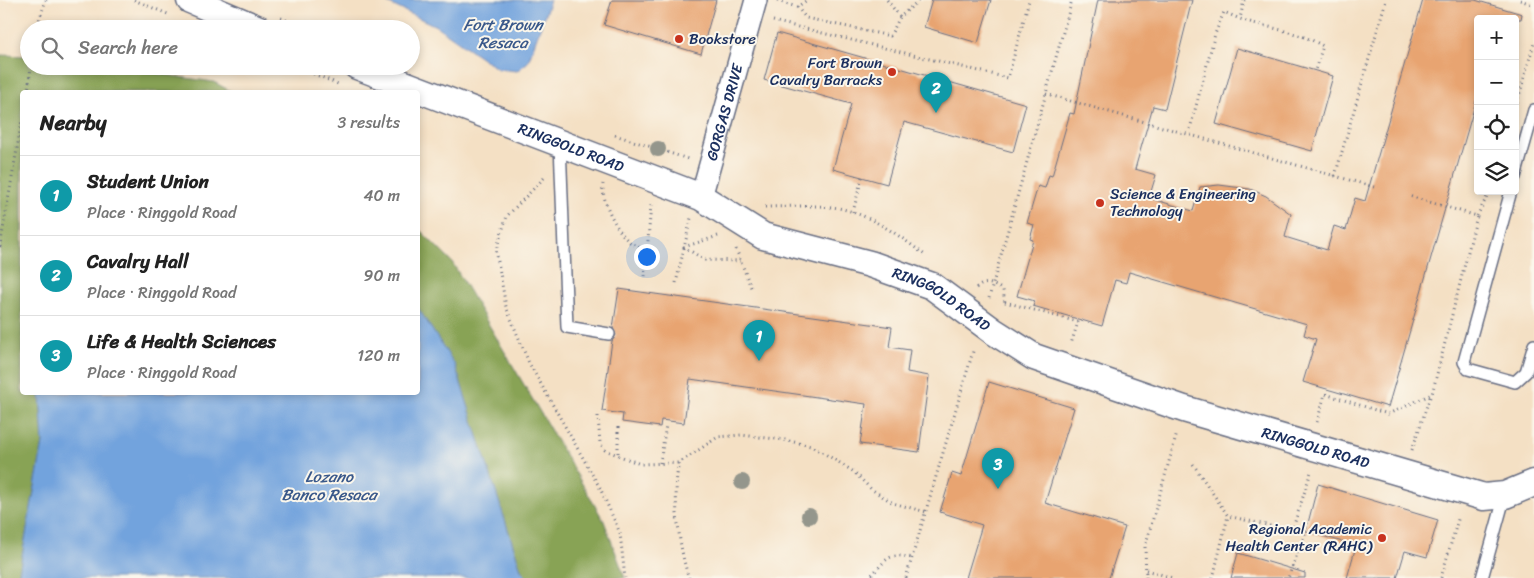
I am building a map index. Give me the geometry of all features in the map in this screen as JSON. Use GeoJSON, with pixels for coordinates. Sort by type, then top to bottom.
{"type":"FeatureCollection","features":[{"type":"Feature","properties":{"kind":"street"},"geometry":{"type":"LineString","coordinates":[[190,0],[238,20]]}},
{"type":"Feature","properties":{"kind":"street","name":"GORGAS DRIVE"},"geometry":{"type":"LineString","coordinates":[[696,203],[765,4]]}},
{"type":"Feature","properties":{"kind":"street","name":"RINGGOLD ROAD"},"geometry":{"type":"LineString","coordinates":[[349,76],[388,90]]}},
{"type":"Feature","properties":{"kind":"street","name":"RINGGOLD ROAD"},"geometry":{"type":"LineString","coordinates":[[420,102],[696,203],[763,236],[870,264],[932,286],[993,331],[1034,357],[1203,415],[1484,497],[1505,495],[1534,483]]}},
{"type":"Feature","properties":{"kind":"lane"},"geometry":{"type":"LineString","coordinates":[[1519,163],[1534,110]]}},
{"type":"Feature","properties":{"kind":"lane"},"geometry":{"type":"LineString","coordinates":[[560,152],[567,327],[609,334]]}},
{"type":"Feature","properties":{"kind":"lane"},"geometry":{"type":"LineString","coordinates":[[1510,195],[1464,362],[1468,368],[1515,382],[1522,378],[1526,372],[1534,344]]}},
{"type":"Feature","properties":{"kind":"lane"},"geometry":{"type":"LineString","coordinates":[[1482,578],[1505,495]]}},
{"type":"Feature","properties":{"kind":"path"},"geometry":{"type":"LineString","coordinates":[[39,20],[46,0]]}},
{"type":"Feature","properties":{"kind":"path"},"geometry":{"type":"LineString","coordinates":[[765,4],[778,0],[797,7],[806,18],[890,36],[900,17],[918,0]]}},
{"type":"Feature","properties":{"kind":"path"},"geometry":{"type":"LineString","coordinates":[[797,7],[807,0]]}},
{"type":"Feature","properties":{"kind":"path"},"geometry":{"type":"LineString","coordinates":[[887,0],[900,17]]}},
{"type":"Feature","properties":{"kind":"path"},"geometry":{"type":"LineString","coordinates":[[770,20],[1008,78],[1029,0]]}},
{"type":"Feature","properties":{"kind":"path"},"geometry":{"type":"LineString","coordinates":[[988,304],[1072,0]]}},
{"type":"Feature","properties":{"kind":"path"},"geometry":{"type":"LineString","coordinates":[[1240,19],[1244,0]]}},
{"type":"Feature","properties":{"kind":"path"},"geometry":{"type":"LineString","coordinates":[[1335,176],[1386,0]]}},
{"type":"Feature","properties":{"kind":"path"},"geometry":{"type":"LineString","coordinates":[[1520,0],[1534,5]]}},
{"type":"Feature","properties":{"kind":"path"},"geometry":{"type":"LineString","coordinates":[[1190,130],[1215,34],[1224,12],[1268,28],[1309,37],[1323,46],[1315,70]]}},
{"type":"Feature","properties":{"kind":"path"},"geometry":{"type":"LineString","coordinates":[[768,29],[772,14]]}},
{"type":"Feature","properties":{"kind":"path"},"geometry":{"type":"LineString","coordinates":[[1516,105],[1534,43]]}},
{"type":"Feature","properties":{"kind":"path"},"geometry":{"type":"LineString","coordinates":[[28,90],[30,75]]}},
{"type":"Feature","properties":{"kind":"path"},"geometry":{"type":"LineString","coordinates":[[1046,94],[1374,188]]}},
{"type":"Feature","properties":{"kind":"path"},"geometry":{"type":"LineString","coordinates":[[0,247],[20,132]]}},
{"type":"Feature","properties":{"kind":"path"},"geometry":{"type":"LineString","coordinates":[[606,132],[688,159],[691,150]]}},
{"type":"Feature","properties":{"kind":"path"},"geometry":{"type":"LineString","coordinates":[[560,152],[507,216],[496,250],[506,307],[529,363],[600,488],[620,533],[625,578]]}},
{"type":"Feature","properties":{"kind":"path"},"geometry":{"type":"LineString","coordinates":[[603,176],[602,190],[611,217],[622,233],[633,244],[647,250]]}},
{"type":"Feature","properties":{"kind":"path"},"geometry":{"type":"LineString","coordinates":[[853,212],[862,177]]}},
{"type":"Feature","properties":{"kind":"path"},"geometry":{"type":"LineString","coordinates":[[1412,450],[1432,394],[1477,216],[1488,195]]}},
{"type":"Feature","properties":{"kind":"path"},"geometry":{"type":"LineString","coordinates":[[1410,196],[1477,216]]}},
{"type":"Feature","properties":{"kind":"path"},"geometry":{"type":"LineString","coordinates":[[645,276],[652,202]]}},
{"type":"Feature","properties":{"kind":"path"},"geometry":{"type":"LineString","coordinates":[[676,283],[696,203]]}},
{"type":"Feature","properties":{"kind":"path"},"geometry":{"type":"LineString","coordinates":[[758,207],[824,206],[853,212],[867,217],[929,258]]}},
{"type":"Feature","properties":{"kind":"path"},"geometry":{"type":"LineString","coordinates":[[684,247],[721,236]]}},
{"type":"Feature","properties":{"kind":"path"},"geometry":{"type":"LineString","coordinates":[[733,241],[752,290]]}},
{"type":"Feature","properties":{"kind":"path"},"geometry":{"type":"LineString","coordinates":[[684,247],[706,260],[740,260]]}},
{"type":"Feature","properties":{"kind":"path"},"geometry":{"type":"LineString","coordinates":[[973,292],[984,283],[993,284],[1003,290],[1005,302],[1001,312]]}},
{"type":"Feature","properties":{"kind":"path"},"geometry":{"type":"LineString","coordinates":[[1005,302],[1078,322],[1070,350]]}},
{"type":"Feature","properties":{"kind":"path"},"geometry":{"type":"LineString","coordinates":[[906,578],[976,343]]}},
{"type":"Feature","properties":{"kind":"path"},"geometry":{"type":"LineString","coordinates":[[1316,422],[1325,394],[1388,414],[1432,394]]}},
{"type":"Feature","properties":{"kind":"path"},"geometry":{"type":"LineString","coordinates":[[598,416],[600,443],[605,450],[618,457],[640,464],[679,463],[718,437],[741,435],[785,440],[811,446],[832,458],[854,472],[871,489],[893,503],[926,512]]}},
{"type":"Feature","properties":{"kind":"path"},"geometry":{"type":"LineString","coordinates":[[660,463],[666,425]]}},
{"type":"Feature","properties":{"kind":"path"},"geometry":{"type":"LineString","coordinates":[[618,427],[618,457]]}},
{"type":"Feature","properties":{"kind":"path"},"geometry":{"type":"LineString","coordinates":[[1146,578],[1145,547],[1177,432]]}},
{"type":"Feature","properties":{"kind":"path"},"geometry":{"type":"LineString","coordinates":[[679,463],[676,478],[683,561],[690,578]]}},
{"type":"Feature","properties":{"kind":"path"},"geometry":{"type":"LineString","coordinates":[[1193,464],[1228,516],[1292,531],[1306,530],[1288,578]]}},
{"type":"Feature","properties":{"kind":"path"},"geometry":{"type":"LineString","coordinates":[[1292,531],[1313,464]]}},
{"type":"Feature","properties":{"kind":"path"},"geometry":{"type":"LineString","coordinates":[[1213,578],[1228,516]]}},
{"type":"Feature","properties":{"kind":"path"},"geometry":{"type":"LineString","coordinates":[[868,578],[889,558],[897,554],[912,558]]}},
{"type":"Feature","properties":{"kind":"path"},"geometry":{"type":"LineString","coordinates":[[1146,570],[1173,578]]}},
{"type":"Feature","properties":{"kind":"green space"},"geometry":{"type":"Polygon","coordinates":[[[0,55],[20,56],[20,75],[166,75],[214,82],[228,90],[20,90],[20,395],[40,395],[43,443],[18,578],[0,578],[0,55]]]}},
{"type":"Feature","properties":{"kind":"green space"},"geometry":{"type":"Polygon","coordinates":[[[420,230],[452,262],[604,521],[625,578],[527,578],[521,570],[455,365],[420,311],[420,230]]]}},
{"type":"Feature","properties":{"kind":"water","name":"Fort Brown Resaca"},"geometry":{"type":"Polygon","coordinates":[[[381,0],[550,0],[528,62],[517,71],[498,69],[436,26],[381,0]]]}},
{"type":"Feature","properties":{"kind":"water","name":"Lozano Banco Resaca"},"geometry":{"type":"Polygon","coordinates":[[[420,311],[455,365],[521,570],[527,578],[18,578],[43,443],[40,395],[420,395],[420,311]]]}},
{"type":"Feature","properties":{"kind":"building","name":"Bookstore"},"geometry":{"type":"Polygon","coordinates":[[[612,0],[716,0],[701,54],[604,25],[612,0]]]}},
{"type":"Feature","properties":{"kind":"building"},"geometry":{"type":"Polygon","coordinates":[[[932,0],[991,0],[978,43],[924,27],[932,0]]]}},
{"type":"Feature","properties":{"kind":"building","name":"Science & Engineering Technology"},"geometry":{"type":"Polygon","coordinates":[[[1098,0],[1192,0],[1165,109],[1153,106],[1135,169],[1156,175],[1149,198],[1193,211],[1200,187],[1219,185],[1250,189],[1266,196],[1291,214],[1285,237],[1327,250],[1334,226],[1346,230],[1355,198],[1365,201],[1423,0],[1475,0],[1522,14],[1521,19],[1519,19],[1519,15],[1474,15],[1474,108],[1388,407],[1303,382],[1316,339],[1304,335],[1307,324],[1129,272],[1126,283],[1115,280],[1102,326],[1033,306],[1035,301],[1017,296],[1033,240],[1030,239],[1034,225],[1027,223],[1038,186],[1045,188],[1049,175],[1052,176],[1070,113],[1074,114],[1098,0]]]}},
{"type":"Feature","properties":{"kind":"building"},"geometry":{"type":"Polygon","coordinates":[[[777,33],[1026,104],[1013,152],[904,122],[887,184],[833,169],[851,104],[764,80],[777,33]]]}},
{"type":"Feature","properties":{"kind":"building"},"geometry":{"type":"Polygon","coordinates":[[[1237,48],[1333,76],[1312,151],[1216,124],[1237,48]]]}},
{"type":"Feature","properties":{"kind":"building"},"geometry":{"type":"Polygon","coordinates":[[[619,289],[892,327],[889,347],[910,350],[907,372],[929,376],[919,452],[860,444],[866,404],[690,379],[684,423],[661,420],[660,427],[622,422],[623,414],[602,411],[612,341],[616,335],[613,328],[619,289]]]}},
{"type":"Feature","properties":{"kind":"building"},"geometry":{"type":"Polygon","coordinates":[[[989,382],[1074,408],[1045,503],[1125,527],[1109,578],[966,578],[982,525],[940,512],[952,473],[961,476],[989,382]]]}},
{"type":"Feature","properties":{"kind":"building","name":"Regional Academic Health Center (RAHC)"},"geometry":{"type":"Polygon","coordinates":[[[1318,484],[1438,520],[1427,557],[1405,551],[1397,578],[1347,578],[1356,546],[1306,531],[1318,484]]]}},
{"type":"Feature","properties":{"kind":"building","name":"Regional Academic Health Center (RAHC)"},"geometry":{"type":"Polygon","coordinates":[[[1238,553],[1305,573],[1305,578],[1231,578],[1238,553]]]}},
{"type":"Feature","properties":{"kind":"place","name":"Bookstore"},"geometry":{"type":"Point","coordinates":[679,39]}},
{"type":"Feature","properties":{"kind":"place","name":"Fort Brown Cavalry Barracks"},"geometry":{"type":"Point","coordinates":[892,72]}},
{"type":"Feature","properties":{"kind":"place","name":"Cavalry Hall"},"geometry":{"type":"Point","coordinates":[936,113]}},
{"type":"Feature","properties":{"kind":"place","name":"Science & Engineering Technology"},"geometry":{"type":"Point","coordinates":[1100,203]}},
{"type":"Feature","properties":{"kind":"place","name":"Student Union"},"geometry":{"type":"Point","coordinates":[759,361]}},
{"type":"Feature","properties":{"kind":"place","name":"Life & Health Sciences"},"geometry":{"type":"Point","coordinates":[998,489]}},
{"type":"Feature","properties":{"kind":"place","name":"Regional Academic Health Center (RAHC)"},"geometry":{"type":"Point","coordinates":[1382,538]}}]}
